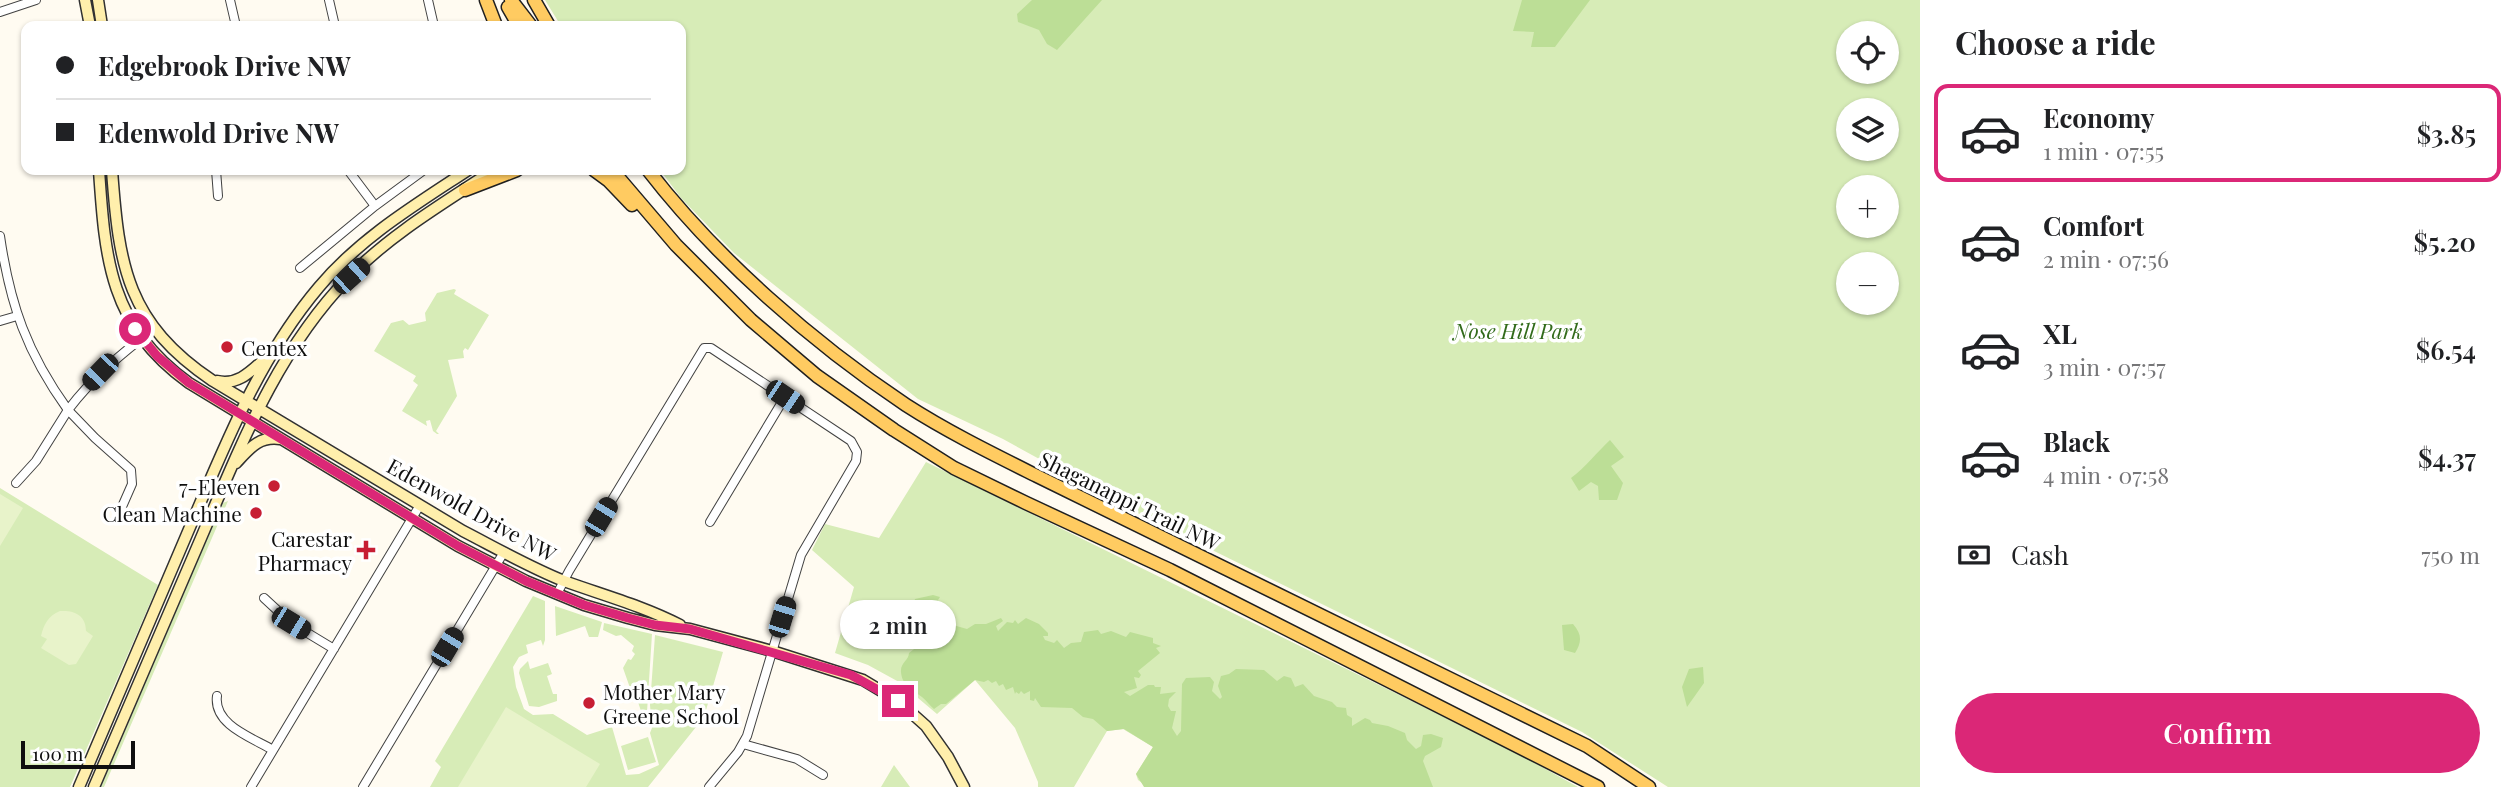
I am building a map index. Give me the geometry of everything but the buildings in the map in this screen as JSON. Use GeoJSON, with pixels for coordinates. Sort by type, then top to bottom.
{"type":"FeatureCollection","features":[{"type":"Feature","properties":{"kind":"main road"},"geometry":{"type":"LineString","coordinates":[[486,0],[494,21]]}},
{"type":"Feature","properties":{"kind":"main road"},"geometry":{"type":"LineString","coordinates":[[505,0],[516,21]]}},
{"type":"Feature","properties":{"kind":"main road"},"geometry":{"type":"LineString","coordinates":[[511,0],[527,21]]}},
{"type":"Feature","properties":{"kind":"main road"},"geometry":{"type":"LineString","coordinates":[[534,0],[546,21]]}},
{"type":"Feature","properties":{"kind":"main road"},"geometry":{"type":"LineString","coordinates":[[465,190],[504,175]]}},
{"type":"Feature","properties":{"kind":"main road"},"geometry":{"type":"LineString","coordinates":[[601,175],[668,242],[676,245]]}},
{"type":"Feature","properties":{"kind":"main road"},"geometry":{"type":"LineString","coordinates":[[616,175],[676,245],[751,320],[817,376],[954,468],[1170,570],[1598,787]]}},
{"type":"Feature","properties":{"kind":"main road"},"geometry":{"type":"LineString","coordinates":[[642,175],[656,190],[671,199]]}},
{"type":"Feature","properties":{"kind":"main road","name":"Shaganappi Trail NW"},"geometry":{"type":"LineString","coordinates":[[652,175],[717,248],[823,344],[919,413],[1002,458],[1587,746],[1649,787]]}},
{"type":"Feature","properties":{"kind":"street"},"geometry":{"type":"LineString","coordinates":[[0,12],[36,0]]}},
{"type":"Feature","properties":{"kind":"street"},"geometry":{"type":"LineString","coordinates":[[85,0],[89,21]]}},
{"type":"Feature","properties":{"kind":"street"},"geometry":{"type":"LineString","coordinates":[[98,0],[101,21]]}},
{"type":"Feature","properties":{"kind":"street"},"geometry":{"type":"LineString","coordinates":[[230,0],[235,21]]}},
{"type":"Feature","properties":{"kind":"street"},"geometry":{"type":"LineString","coordinates":[[329,0],[334,21]]}},
{"type":"Feature","properties":{"kind":"street"},"geometry":{"type":"LineString","coordinates":[[428,0],[433,21]]}},
{"type":"Feature","properties":{"kind":"street","name":"Edenwold Drive NW"},"geometry":{"type":"LineString","coordinates":[[99,175],[103,229],[118,297],[142,338],[173,372],[212,398],[495,566],[557,594],[628,618],[655,625],[690,629],[851,675],[898,701],[936,739],[964,787]]}},
{"type":"Feature","properties":{"kind":"street","name":"Edenwold Drive NW"},"geometry":{"type":"LineString","coordinates":[[112,175],[120,255],[136,298],[155,328],[187,362],[246,401],[504,552],[563,580],[658,614],[690,629]]}},
{"type":"Feature","properties":{"kind":"street"},"geometry":{"type":"LineString","coordinates":[[216,175],[218,196]]}},
{"type":"Feature","properties":{"kind":"street"},"geometry":{"type":"LineString","coordinates":[[352,175],[375,206]]}},
{"type":"Feature","properties":{"kind":"street"},"geometry":{"type":"LineString","coordinates":[[300,268],[417,175]]}},
{"type":"Feature","properties":{"kind":"street"},"geometry":{"type":"LineString","coordinates":[[79,787],[240,413],[275,349],[294,320],[340,265],[402,214],[460,175]]}},
{"type":"Feature","properties":{"kind":"street"},"geometry":{"type":"LineString","coordinates":[[94,787],[252,420],[295,343],[351,276],[410,226],[487,175]]}},
{"type":"Feature","properties":{"kind":"street"},"geometry":{"type":"LineString","coordinates":[[0,236],[17,316],[38,366],[68,410],[131,470],[132,484],[121,509]]}},
{"type":"Feature","properties":{"kind":"street"},"geometry":{"type":"LineString","coordinates":[[0,321],[17,316]]}},
{"type":"Feature","properties":{"kind":"street"},"geometry":{"type":"LineString","coordinates":[[16,482],[36,461],[68,410],[100,372],[155,328]]}},
{"type":"Feature","properties":{"kind":"street"},"geometry":{"type":"LineString","coordinates":[[557,594],[704,348],[711,348],[851,441],[856,447],[857,455],[802,555],[752,725],[743,744],[709,787]]}},
{"type":"Feature","properties":{"kind":"street"},"geometry":{"type":"LineString","coordinates":[[213,381],[237,381],[275,349]]}},
{"type":"Feature","properties":{"kind":"street"},"geometry":{"type":"LineString","coordinates":[[710,522],[785,397]]}},
{"type":"Feature","properties":{"kind":"street"},"geometry":{"type":"LineString","coordinates":[[231,469],[257,441],[271,438],[283,440]]}},
{"type":"Feature","properties":{"kind":"street"},"geometry":{"type":"LineString","coordinates":[[251,787],[420,505]]}},
{"type":"Feature","properties":{"kind":"street"},"geometry":{"type":"LineString","coordinates":[[363,787],[504,552]]}},
{"type":"Feature","properties":{"kind":"street"},"geometry":{"type":"LineString","coordinates":[[264,598],[291,623],[334,649]]}},
{"type":"Feature","properties":{"kind":"street"},"geometry":{"type":"LineString","coordinates":[[217,696],[217,710],[224,721],[273,750]]}},
{"type":"Feature","properties":{"kind":"street"},"geometry":{"type":"LineString","coordinates":[[743,744],[797,760],[823,775]]}},
{"type":"Feature","properties":{"kind":"green space","name":"Nose Hill Park"},"geometry":{"type":"Polygon","coordinates":[[[545,0],[1920,0],[1920,787],[1668,787],[1582,732],[1147,518],[1003,439],[918,399],[734,253],[681,198],[664,175],[686,175],[686,21],[558,21],[545,0]]]}},
{"type":"Feature","properties":{"kind":"green space"},"geometry":{"type":"Polygon","coordinates":[[[1032,0],[1102,0],[1057,50],[1047,44],[1039,30],[1018,22],[1017,14],[1032,0]]]}},
{"type":"Feature","properties":{"kind":"green space"},"geometry":{"type":"Polygon","coordinates":[[[1522,0],[1590,0],[1555,47],[1531,47],[1534,32],[1513,31],[1522,0]]]}},
{"type":"Feature","properties":{"kind":"green space"},"geometry":{"type":"Polygon","coordinates":[[[454,289],[454,294],[489,315],[468,350],[465,348],[463,351],[464,358],[448,360],[457,396],[436,431],[437,434],[433,431],[430,420],[426,421],[427,426],[402,411],[418,385],[413,381],[416,376],[374,351],[391,323],[403,320],[409,325],[426,321],[425,313],[437,293],[454,289]]]}},
{"type":"Feature","properties":{"kind":"green space"},"geometry":{"type":"Polygon","coordinates":[[[1610,440],[1624,457],[1611,466],[1623,483],[1617,500],[1599,500],[1598,486],[1591,482],[1579,491],[1571,478],[1610,440]]]}},
{"type":"Feature","properties":{"kind":"green space"},"geometry":{"type":"Polygon","coordinates":[[[926,462],[1515,752],[1578,787],[1148,787],[1138,780],[1136,774],[1153,747],[1123,729],[1107,731],[1074,787],[1038,787],[1015,728],[975,680],[937,714],[899,682],[868,665],[835,653],[854,587],[812,550],[825,524],[879,538],[926,462]]]}},
{"type":"Feature","properties":{"kind":"green space"},"geometry":{"type":"Polygon","coordinates":[[[0,488],[158,585],[70,787],[0,787],[0,488]]]}},
{"type":"Feature","properties":{"kind":"green space"},"geometry":{"type":"Polygon","coordinates":[[[0,494],[23,508],[0,546],[0,494]]]}},
{"type":"Feature","properties":{"kind":"green space"},"geometry":{"type":"Polygon","coordinates":[[[228,501],[104,787],[101,787],[214,523],[223,503],[228,501]]]}},
{"type":"Feature","properties":{"kind":"green space"},"geometry":{"type":"Polygon","coordinates":[[[933,595],[940,597],[933,608],[935,619],[920,634],[898,647],[904,633],[912,628],[909,626],[907,613],[915,599],[933,595]]]}},
{"type":"Feature","properties":{"kind":"green space"},"geometry":{"type":"Polygon","coordinates":[[[533,596],[545,601],[545,640],[543,646],[541,640],[526,645],[528,653],[519,657],[513,667],[516,687],[524,709],[533,715],[553,714],[587,735],[612,727],[626,775],[639,774],[659,765],[650,733],[655,635],[723,652],[704,717],[648,787],[430,787],[441,767],[435,761],[533,596]]]}},
{"type":"Feature","properties":{"kind":"green space"},"geometry":{"type":"Polygon","coordinates":[[[555,606],[602,622],[598,637],[589,637],[585,626],[556,636],[555,606]]]}},
{"type":"Feature","properties":{"kind":"green space"},"geometry":{"type":"Polygon","coordinates":[[[60,611],[70,611],[81,617],[86,631],[93,636],[76,664],[69,665],[41,648],[47,639],[41,636],[45,624],[52,615],[60,611]]]}},
{"type":"Feature","properties":{"kind":"green space"},"geometry":{"type":"Polygon","coordinates":[[[1001,618],[1003,621],[996,626],[998,631],[1007,622],[1013,623],[1015,620],[1018,624],[1026,618],[1039,624],[1048,633],[1048,636],[1043,636],[1045,640],[1054,643],[1057,640],[1064,648],[1071,643],[1081,642],[1084,632],[1098,630],[1101,634],[1111,631],[1126,637],[1130,632],[1153,638],[1153,643],[1161,646],[1156,648],[1160,653],[1138,671],[1141,675],[1139,678],[1134,677],[1137,688],[1124,692],[1130,696],[1148,685],[1154,685],[1161,687],[1160,694],[1176,692],[1169,699],[1168,706],[1171,711],[1176,711],[1172,728],[1177,736],[1181,731],[1182,684],[1186,678],[1210,677],[1214,682],[1212,691],[1220,699],[1222,697],[1218,686],[1221,676],[1236,669],[1264,670],[1277,681],[1284,676],[1291,678],[1295,687],[1303,684],[1314,696],[1332,702],[1337,707],[1346,708],[1347,715],[1352,718],[1352,726],[1365,718],[1372,723],[1388,726],[1405,733],[1407,740],[1416,749],[1421,746],[1423,735],[1431,734],[1443,738],[1441,747],[1425,756],[1423,761],[1433,787],[1144,787],[1136,774],[1153,747],[1124,729],[1107,731],[1093,719],[1083,717],[1072,708],[1041,707],[1035,698],[1034,701],[1030,700],[1030,691],[1015,694],[1013,687],[1006,690],[1003,684],[999,686],[996,681],[992,683],[988,680],[975,680],[946,704],[934,709],[903,681],[901,669],[909,653],[932,635],[945,632],[953,625],[967,629],[975,624],[986,624],[1001,618]]]}},
{"type":"Feature","properties":{"kind":"green space"},"geometry":{"type":"Polygon","coordinates":[[[604,623],[652,634],[647,712],[642,714],[638,702],[635,702],[623,668],[635,654],[632,651],[634,646],[621,635],[616,636],[603,630],[604,623]]]}},
{"type":"Feature","properties":{"kind":"green space"},"geometry":{"type":"Polygon","coordinates":[[[1573,624],[1580,638],[1575,653],[1564,650],[1562,625],[1573,624]]]}},
{"type":"Feature","properties":{"kind":"green space"},"geometry":{"type":"Polygon","coordinates":[[[528,661],[530,669],[548,663],[552,674],[547,676],[553,694],[557,694],[557,701],[539,707],[529,706],[519,673],[528,661]]]}},
{"type":"Feature","properties":{"kind":"green space"},"geometry":{"type":"Polygon","coordinates":[[[1703,667],[1704,683],[1687,707],[1682,687],[1689,669],[1703,667]]]}},
{"type":"Feature","properties":{"kind":"green space"},"geometry":{"type":"Polygon","coordinates":[[[506,707],[600,764],[586,787],[458,787],[506,707]]]}},
{"type":"Feature","properties":{"kind":"green space"},"geometry":{"type":"Polygon","coordinates":[[[648,737],[656,762],[628,770],[621,746],[648,737]]]}},
{"type":"Feature","properties":{"kind":"green space"},"geometry":{"type":"Polygon","coordinates":[[[894,765],[910,787],[881,787],[894,765]]]}},
{"type":"Feature","properties":{"kind":"place","name":"Centex"},"geometry":{"type":"Point","coordinates":[227,347]}},
{"type":"Feature","properties":{"kind":"place","name":"7-Eleven"},"geometry":{"type":"Point","coordinates":[274,486]}},
{"type":"Feature","properties":{"kind":"place","name":"Clean Machine"},"geometry":{"type":"Point","coordinates":[256,513]}},
{"type":"Feature","properties":{"kind":"place","name":"Carestar Pharmacy"},"geometry":{"type":"Point","coordinates":[366,550]}},
{"type":"Feature","properties":{"kind":"place","name":"Mother Mary Greene School"},"geometry":{"type":"Point","coordinates":[589,703]}},
{"type":"Feature","properties":{"kind":"route"},"geometry":{"type":"LineString","coordinates":[[135,329],[157,356],[189,383],[495,566],[584,605],[655,625],[690,629],[851,675],[898,701]]}}]}
